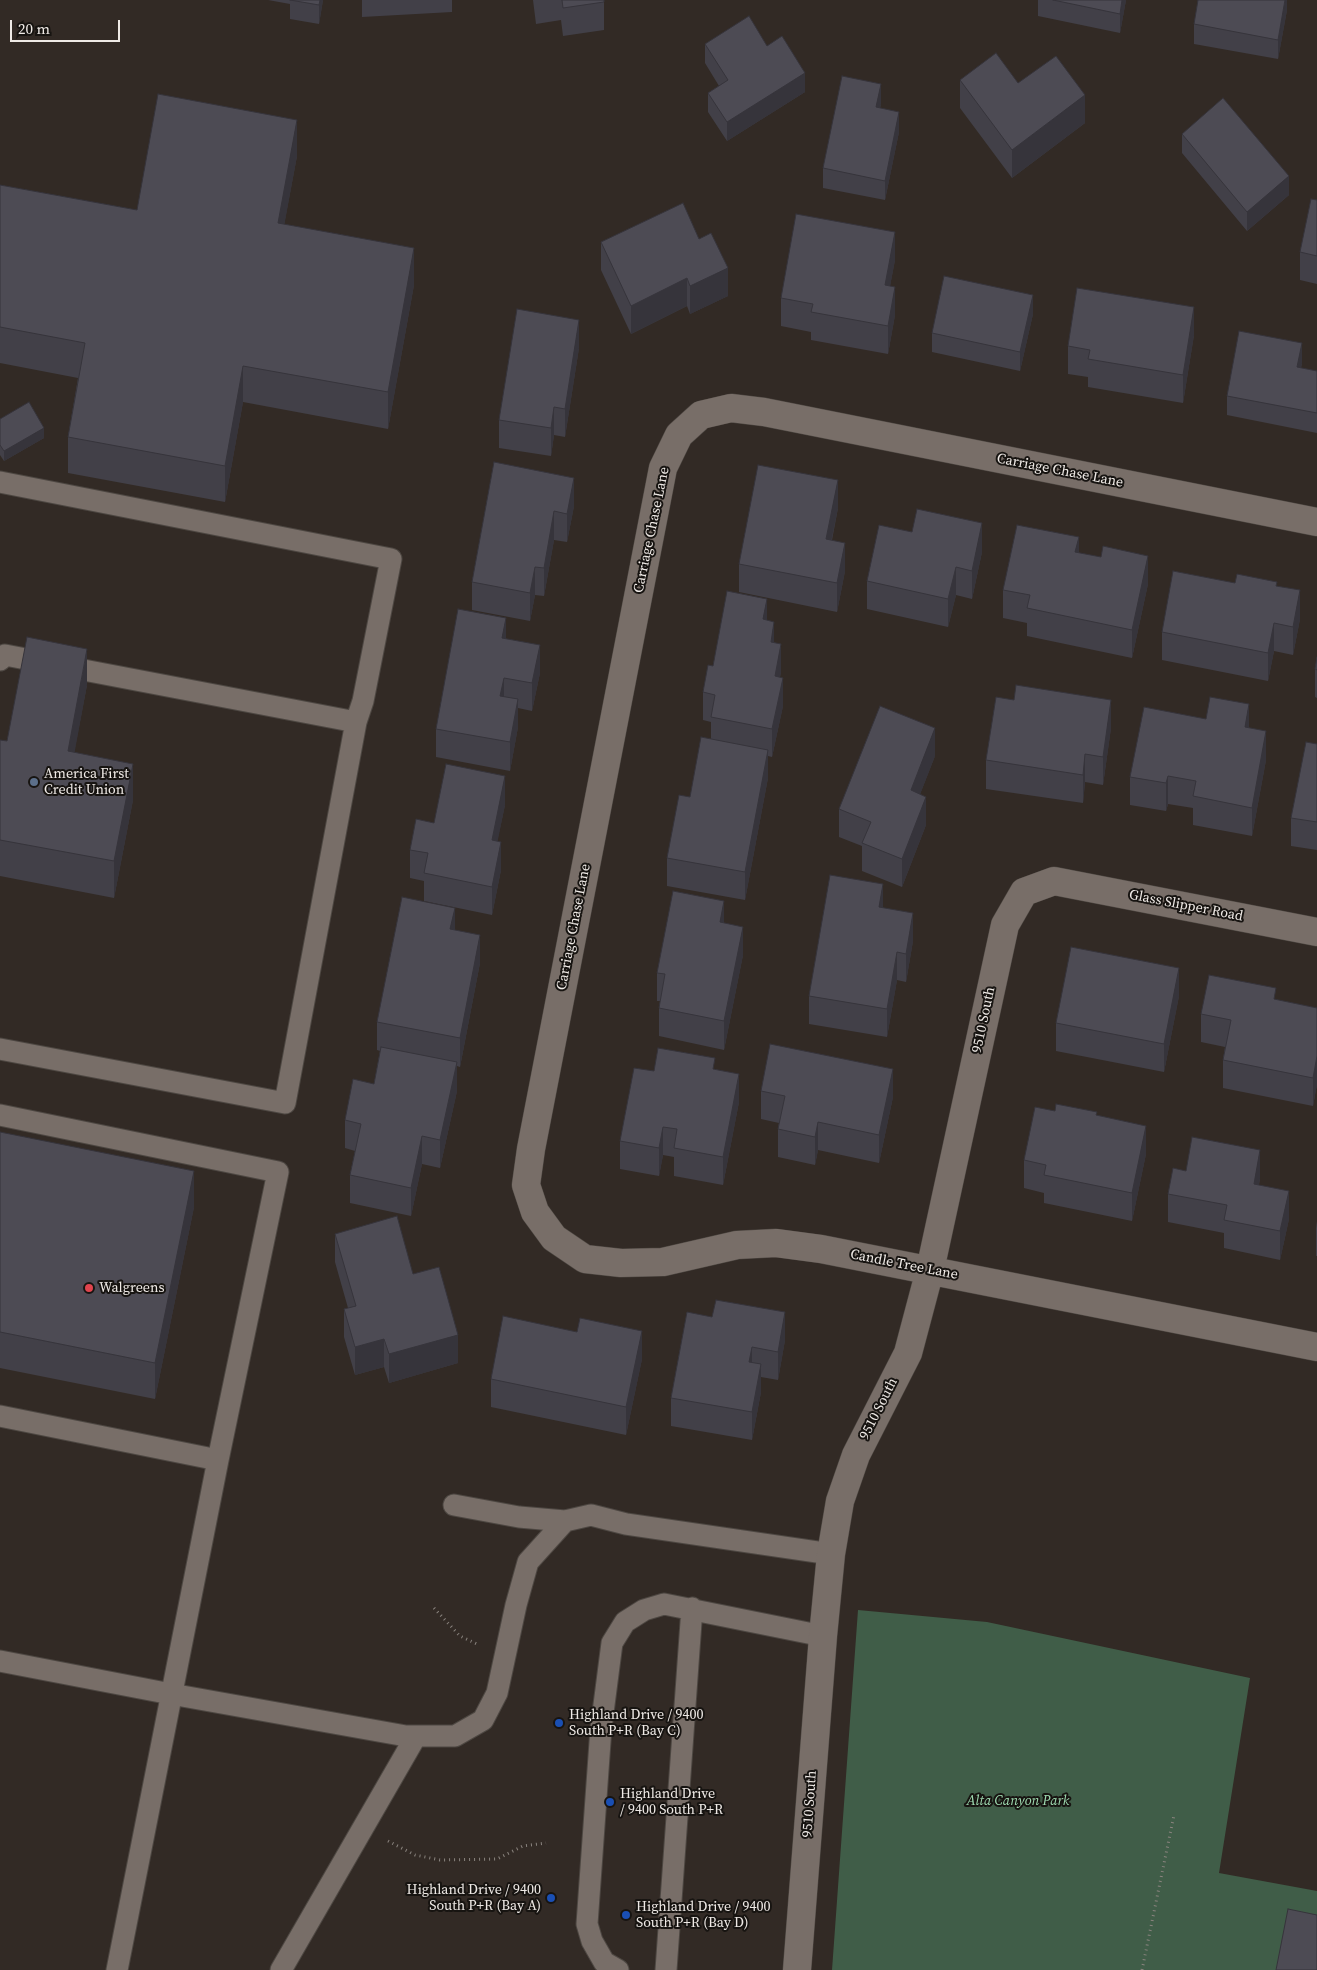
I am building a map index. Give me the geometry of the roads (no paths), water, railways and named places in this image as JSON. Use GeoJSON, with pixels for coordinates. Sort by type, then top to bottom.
{"type":"FeatureCollection","features":[{"type":"Feature","properties":{"kind":"street","name":"Carriage Chase Lane"},"geometry":{"type":"LineString","coordinates":[[526,1185],[531,1149],[663,468],[679,435],[701,415],[731,408],[764,412],[1317,522]]}},
{"type":"Feature","properties":{"kind":"street","name":"Glass Slipper Road"},"geometry":{"type":"LineString","coordinates":[[1054,881],[1317,932]]}},
{"type":"Feature","properties":{"kind":"street","name":"9510 South"},"geometry":{"type":"LineString","coordinates":[[797,1970],[823,1636],[831,1554],[840,1501],[856,1456],[908,1353],[930,1270],[1005,925],[1024,892],[1054,881]]}},
{"type":"Feature","properties":{"kind":"street","name":"Candle Tree Lane"},"geometry":{"type":"LineString","coordinates":[[526,1185],[535,1212],[554,1238],[585,1259],[621,1263],[663,1262],[737,1244],[776,1243],[821,1249],[1317,1347]]}},
{"type":"Feature","properties":{"kind":"lane"},"geometry":{"type":"LineString","coordinates":[[0,482],[391,559],[363,702],[356,722],[285,1104],[0,1049]]}},
{"type":"Feature","properties":{"kind":"lane"},"geometry":{"type":"LineString","coordinates":[[0,660],[5,656],[356,722]]}},
{"type":"Feature","properties":{"kind":"lane"},"geometry":{"type":"LineString","coordinates":[[0,1115],[278,1172],[170,1694],[117,1970]]}},
{"type":"Feature","properties":{"kind":"lane"},"geometry":{"type":"LineString","coordinates":[[0,1416],[218,1460]]}},
{"type":"Feature","properties":{"kind":"lane"},"geometry":{"type":"LineString","coordinates":[[454,1505],[519,1517],[565,1521],[591,1515],[626,1524],[831,1554]]}},
{"type":"Feature","properties":{"kind":"lane"},"geometry":{"type":"LineString","coordinates":[[0,1661],[170,1694],[406,1736],[455,1736],[483,1720],[497,1693],[516,1605],[528,1562],[565,1521]]}},
{"type":"Feature","properties":{"kind":"lane"},"geometry":{"type":"LineString","coordinates":[[618,1970],[604,1962],[592,1941],[587,1924],[601,1728],[612,1643],[625,1622],[644,1610],[664,1604],[692,1608],[823,1636]]}},
{"type":"Feature","properties":{"kind":"lane"},"geometry":{"type":"LineString","coordinates":[[666,1970],[692,1608]]}},
{"type":"Feature","properties":{"kind":"lane"},"geometry":{"type":"LineString","coordinates":[[281,1970],[416,1736]]}},
{"type":"Feature","properties":{"kind":"place","name":"America First Credit Union"},"geometry":{"type":"Point","coordinates":[34,782]}},
{"type":"Feature","properties":{"kind":"place","name":"Walgreens"},"geometry":{"type":"Point","coordinates":[89,1288]}},
{"type":"Feature","properties":{"kind":"place","name":"Highland Drive / 9400 South P+R (Bay C)"},"geometry":{"type":"Point","coordinates":[559,1723]}},
{"type":"Feature","properties":{"kind":"place","name":"Highland Drive / 9400 South P+R"},"geometry":{"type":"Point","coordinates":[610,1802]}},
{"type":"Feature","properties":{"kind":"place","name":"Highland Drive / 9400 South P+R (Bay A)"},"geometry":{"type":"Point","coordinates":[551,1898]}},
{"type":"Feature","properties":{"kind":"place","name":"Highland Drive / 9400 South P+R (Bay D)"},"geometry":{"type":"Point","coordinates":[626,1915]}},
{"type":"Feature","properties":{"kind":"park label","name":"Alta Canyon Park"},"geometry":{"type":"Point","coordinates":[1018,1801]}}]}
